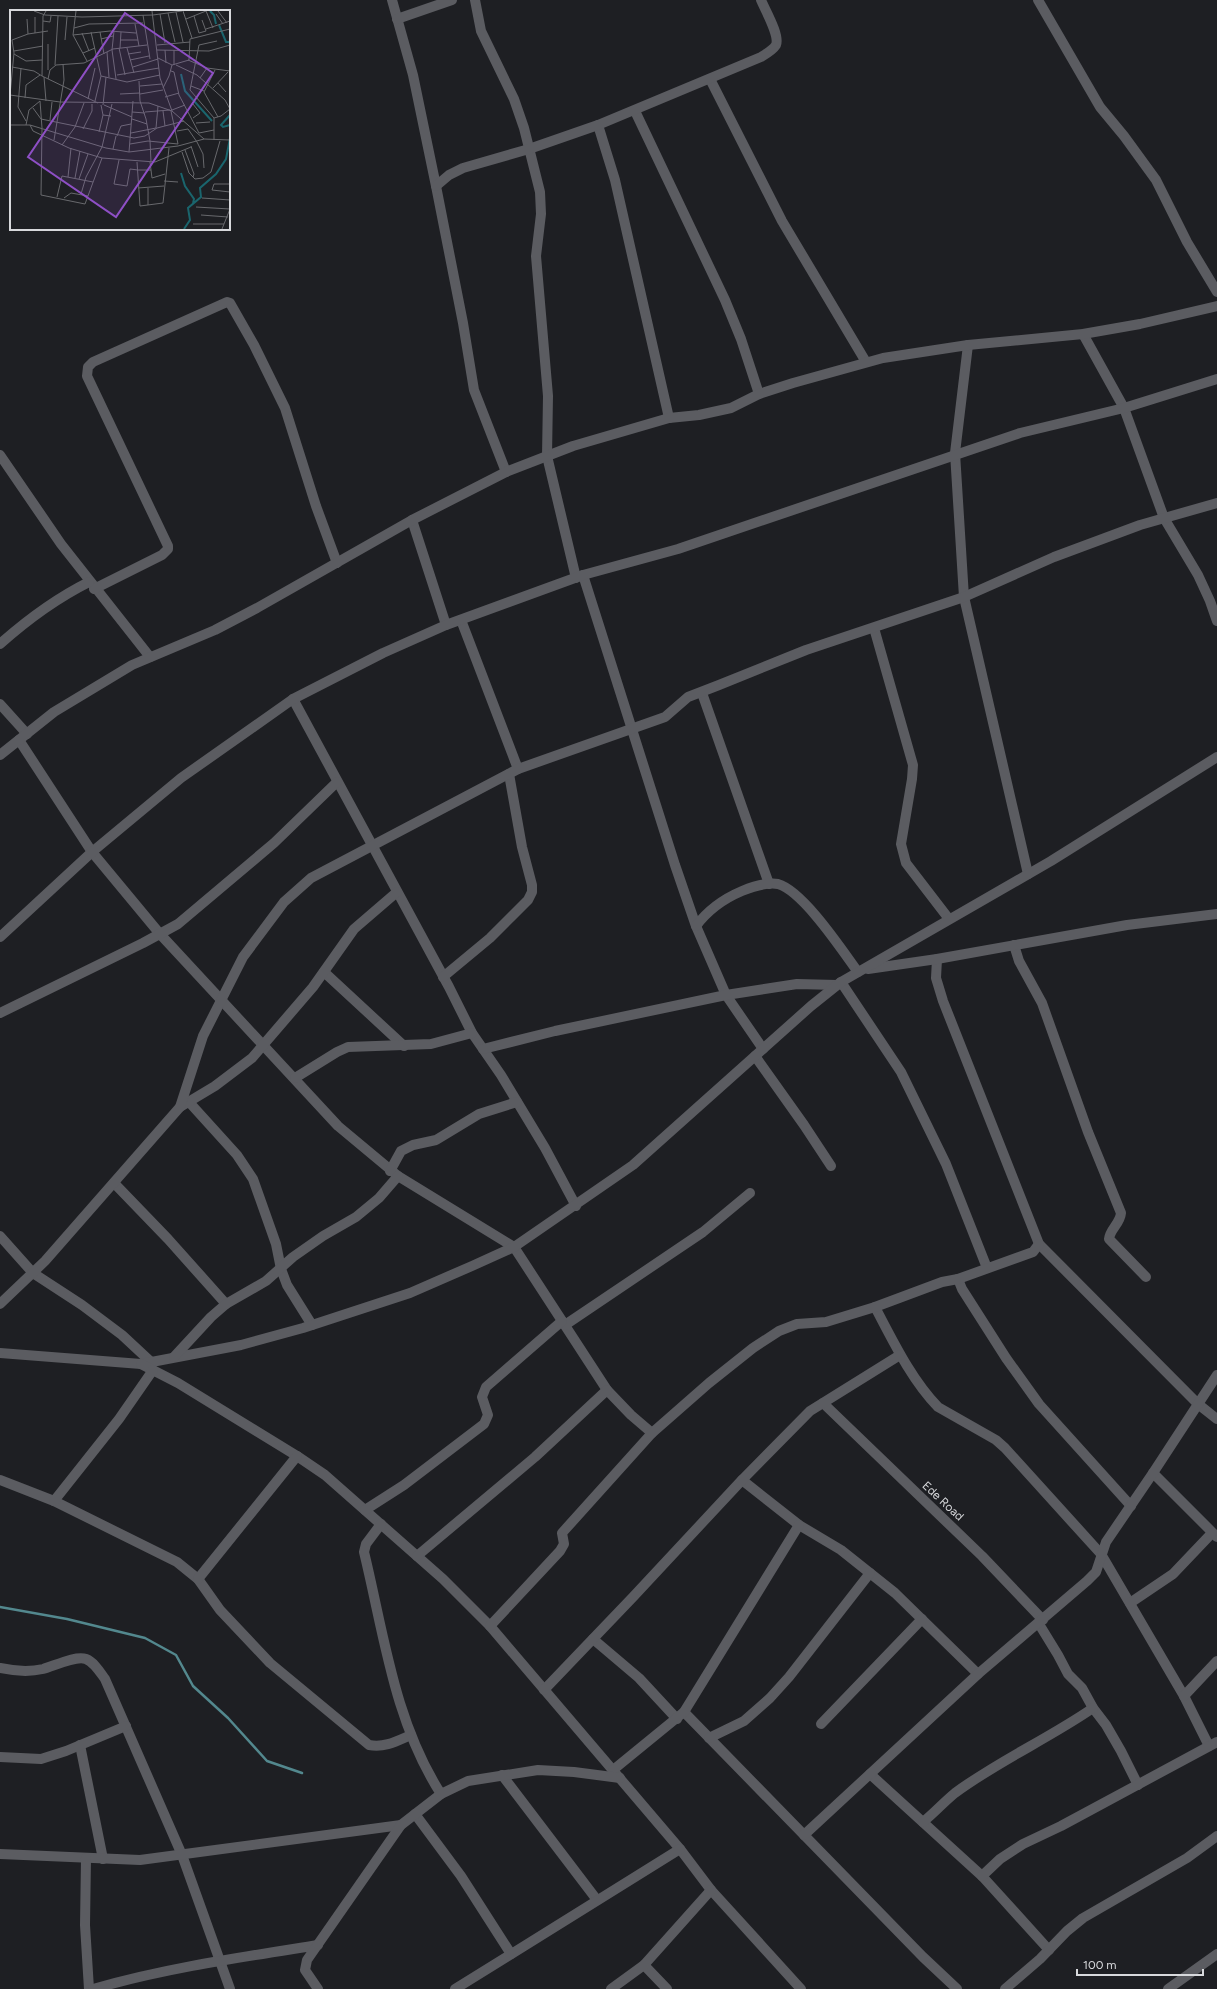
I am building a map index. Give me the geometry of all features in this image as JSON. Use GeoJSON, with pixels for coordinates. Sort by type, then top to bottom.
{"type":"FeatureCollection","features":[{"type":"Feature","properties":{"kind":"street"},"geometry":{"type":"LineString","coordinates":[[392,0],[413,75],[463,323],[474,390],[506,472]]}},
{"type":"Feature","properties":{"kind":"street"},"geometry":{"type":"LineString","coordinates":[[397,19],[452,0]]}},
{"type":"Feature","properties":{"kind":"street"},"geometry":{"type":"LineString","coordinates":[[474,0],[481,31],[514,99],[540,192],[541,214],[536,256],[548,396],[547,456],[580,576],[632,729],[696,926],[726,995],[763,1049]]}},
{"type":"Feature","properties":{"kind":"street"},"geometry":{"type":"LineString","coordinates":[[436,186],[449,175],[463,168],[529,149],[598,125],[635,111],[761,57],[776,44],[777,36],[760,0]]}},
{"type":"Feature","properties":{"kind":"street"},"geometry":{"type":"LineString","coordinates":[[1038,0],[1100,107],[1124,136],[1156,180],[1187,242],[1217,292]]}},
{"type":"Feature","properties":{"kind":"street"},"geometry":{"type":"LineString","coordinates":[[710,79],[782,221],[866,362]]}},
{"type":"Feature","properties":{"kind":"street"},"geometry":{"type":"LineString","coordinates":[[635,111],[725,300],[741,339],[759,394]]}},
{"type":"Feature","properties":{"kind":"street"},"geometry":{"type":"LineString","coordinates":[[598,125],[615,180],[670,418]]}},
{"type":"Feature","properties":{"kind":"street"},"geometry":{"type":"LineString","coordinates":[[0,644],[68,592],[92,585],[162,555],[168,549],[168,546],[87,376],[88,367],[93,362],[227,302],[230,303],[254,345],[284,408],[316,506],[337,563]]}},
{"type":"Feature","properties":{"kind":"street"},"geometry":{"type":"LineString","coordinates":[[0,755],[54,712],[132,665],[214,630],[412,520],[506,472],[573,446],[670,418],[699,415],[731,408],[759,394],[883,358],[968,345],[1083,334],[1140,324],[1217,306]]}},
{"type":"Feature","properties":{"kind":"street"},"geometry":{"type":"LineString","coordinates":[[1083,334],[1124,408],[1164,518],[1198,575],[1217,621]]}},
{"type":"Feature","properties":{"kind":"street"},"geometry":{"type":"LineString","coordinates":[[968,345],[955,454],[964,597],[1028,874]]}},
{"type":"Feature","properties":{"kind":"street"},"geometry":{"type":"LineString","coordinates":[[0,937],[92,852],[181,778],[293,699],[383,653],[446,625],[580,576],[678,549],[1020,433],[1124,408],[1217,379]]}},
{"type":"Feature","properties":{"kind":"street"},"geometry":{"type":"LineString","coordinates":[[0,455],[35,507],[92,585],[150,657]]}},
{"type":"Feature","properties":{"kind":"street"},"geometry":{"type":"LineString","coordinates":[[184,1104],[203,1036],[243,957],[284,902],[311,878],[514,771],[665,717],[688,697],[806,650],[964,597],[1054,557],[1164,518],[1217,503]]}},
{"type":"Feature","properties":{"kind":"street"},"geometry":{"type":"LineString","coordinates":[[412,520],[446,625]]}},
{"type":"Feature","properties":{"kind":"street"},"geometry":{"type":"LineString","coordinates":[[443,977],[490,938],[528,900],[532,892],[532,885],[522,847],[514,771],[461,620]]}},
{"type":"Feature","properties":{"kind":"street"},"geometry":{"type":"LineString","coordinates":[[874,628],[913,765],[901,844],[902,852],[906,863],[949,919]]}},
{"type":"Feature","properties":{"kind":"street"},"geometry":{"type":"LineString","coordinates":[[702,692],[769,884]]}},
{"type":"Feature","properties":{"kind":"street"},"geometry":{"type":"LineString","coordinates":[[293,699],[472,1033],[545,1148],[576,1206]]}},
{"type":"Feature","properties":{"kind":"street"},"geometry":{"type":"LineString","coordinates":[[0,704],[23,737],[92,852],[160,934],[264,1044],[338,1126],[394,1173],[514,1247],[607,1390],[631,1415],[652,1433]]}},
{"type":"Feature","properties":{"kind":"street"},"geometry":{"type":"LineString","coordinates":[[0,1353],[148,1365],[174,1357],[241,1345],[312,1325],[410,1293],[514,1247],[576,1206],[633,1165],[811,1006],[839,983],[1028,874],[1217,757]]}},
{"type":"Feature","properties":{"kind":"street"},"geometry":{"type":"LineString","coordinates":[[0,1013],[178,924],[268,848],[337,782]]}},
{"type":"Feature","properties":{"kind":"street"},"geometry":{"type":"LineString","coordinates":[[696,926],[708,910],[736,894],[753,887],[778,884],[792,892],[809,909],[860,971]]}},
{"type":"Feature","properties":{"kind":"street"},"geometry":{"type":"LineString","coordinates":[[0,1304],[33,1273],[184,1104],[227,1077],[252,1058],[313,987],[354,929],[397,892]]}},
{"type":"Feature","properties":{"kind":"street"},"geometry":{"type":"LineString","coordinates":[[860,971],[937,959],[1127,925],[1217,914]]}},
{"type":"Feature","properties":{"kind":"street"},"geometry":{"type":"LineString","coordinates":[[1014,945],[1019,961],[1042,1003],[1088,1132],[1121,1214],[1120,1220],[1109,1235],[1109,1239],[1146,1276]]}},
{"type":"Feature","properties":{"kind":"street"},"geometry":{"type":"LineString","coordinates":[[937,959],[936,978],[943,1001],[1039,1244],[1198,1404],[1217,1419]]}},
{"type":"Feature","properties":{"kind":"street"},"geometry":{"type":"LineString","coordinates":[[324,972],[404,1046]]}},
{"type":"Feature","properties":{"kind":"street"},"geometry":{"type":"LineString","coordinates":[[483,1049],[578,1026],[726,995],[797,984],[839,983]]}},
{"type":"Feature","properties":{"kind":"street"},"geometry":{"type":"LineString","coordinates":[[839,983],[901,1072],[946,1164],[987,1268]]}},
{"type":"Feature","properties":{"kind":"street"},"geometry":{"type":"LineString","coordinates":[[295,1078],[337,1052],[348,1047],[431,1044],[472,1033]]}},
{"type":"Feature","properties":{"kind":"street"},"geometry":{"type":"LineString","coordinates":[[755,1056],[831,1166]]}},
{"type":"Feature","properties":{"kind":"street"},"geometry":{"type":"LineString","coordinates":[[174,1357],[211,1317],[226,1304],[266,1281],[293,1257],[323,1236],[356,1217],[379,1198],[394,1173],[401,1152],[413,1145],[436,1140],[479,1114],[517,1102]]}},
{"type":"Feature","properties":{"kind":"street"},"geometry":{"type":"LineString","coordinates":[[184,1104],[237,1154],[253,1179],[276,1244],[281,1269],[287,1285],[312,1325]]}},
{"type":"Feature","properties":{"kind":"street"},"geometry":{"type":"LineString","coordinates":[[114,1184],[168,1239],[226,1304]]}},
{"type":"Feature","properties":{"kind":"street"},"geometry":{"type":"LineString","coordinates":[[365,1510],[404,1485],[484,1424],[488,1415],[482,1397],[486,1387],[563,1323],[703,1232],[750,1194]]}},
{"type":"Feature","properties":{"kind":"street"},"geometry":{"type":"LineString","coordinates":[[0,1236],[33,1273],[82,1305],[122,1334],[148,1365],[297,1456],[325,1475],[443,1579],[490,1626],[680,1849],[711,1890],[801,1989]]}},
{"type":"Feature","properties":{"kind":"street"},"geometry":{"type":"LineString","coordinates":[[490,1626],[560,1551],[564,1544],[562,1533],[652,1433],[709,1383],[753,1348],[779,1331],[797,1324],[826,1322],[875,1307],[942,1282],[958,1279],[1033,1252],[1039,1244]]}},
{"type":"Feature","properties":{"kind":"street"},"geometry":{"type":"LineString","coordinates":[[958,1279],[962,1289],[1006,1358],[1039,1404],[1131,1506]]}},
{"type":"Feature","properties":{"kind":"street"},"geometry":{"type":"LineString","coordinates":[[875,1307],[900,1355],[930,1400],[938,1407],[996,1440],[1005,1448],[1101,1554],[1213,1744],[1061,1826],[1023,1844],[1000,1859],[982,1876]]}},
{"type":"Feature","properties":{"kind":"street"},"geometry":{"type":"LineString","coordinates":[[544,1690],[742,1480],[810,1412],[900,1355]]}},
{"type":"Feature","properties":{"kind":"street"},"geometry":{"type":"LineString","coordinates":[[54,1501],[118,1419],[148,1365]]}},
{"type":"Feature","properties":{"kind":"street"},"geometry":{"type":"LineString","coordinates":[[804,1835],[978,1674],[1041,1622],[1096,1572],[1106,1542],[1154,1473],[1217,1375]]}},
{"type":"Feature","properties":{"kind":"street"},"geometry":{"type":"LineString","coordinates":[[417,1556],[534,1457],[607,1390]]}},
{"type":"Feature","properties":{"kind":"street","name":"Ede Road"},"geometry":{"type":"LineString","coordinates":[[823,1403],[982,1556],[1041,1622],[1068,1674],[1082,1688],[1121,1751],[1138,1785]]}},
{"type":"Feature","properties":{"kind":"street"},"geometry":{"type":"LineString","coordinates":[[198,1579],[297,1456]]}},
{"type":"Feature","properties":{"kind":"street"},"geometry":{"type":"LineString","coordinates":[[1130,1603],[1173,1574],[1214,1535],[1154,1473]]}},
{"type":"Feature","properties":{"kind":"street"},"geometry":{"type":"LineString","coordinates":[[0,1480],[54,1501],[177,1562],[198,1579],[220,1610],[270,1663],[369,1745],[378,1747],[390,1744],[411,1735]]}},
{"type":"Feature","properties":{"kind":"street"},"geometry":{"type":"LineString","coordinates":[[742,1480],[799,1526],[841,1550],[895,1593],[978,1674]]}},
{"type":"Feature","properties":{"kind":"street"},"geometry":{"type":"LineString","coordinates":[[381,1524],[366,1544],[364,1552],[391,1674],[411,1735],[429,1775],[441,1794]]}},
{"type":"Feature","properties":{"kind":"street"},"geometry":{"type":"LineString","coordinates":[[318,1989],[305,1970],[305,1965],[401,1825],[441,1794],[468,1781],[538,1770],[617,1774],[681,1715],[799,1526]]}},
{"type":"Feature","properties":{"kind":"street"},"geometry":{"type":"LineString","coordinates":[[709,1738],[744,1721],[770,1698],[789,1677],[870,1573]]}},
{"type":"Feature","properties":{"kind":"street"},"geometry":{"type":"LineString","coordinates":[[821,1724],[922,1619]]}},
{"type":"Feature","properties":{"kind":"street"},"geometry":{"type":"LineString","coordinates":[[593,1639],[709,1738],[923,1957],[957,1989]]}},
{"type":"Feature","properties":{"kind":"street"},"geometry":{"type":"LineString","coordinates":[[0,1668],[12,1671],[42,1669],[76,1658],[85,1658],[95,1665],[105,1679],[182,1854],[230,1989]]}},
{"type":"Feature","properties":{"kind":"street"},"geometry":{"type":"LineString","coordinates":[[1184,1696],[1217,1661]]}},
{"type":"Feature","properties":{"kind":"street"},"geometry":{"type":"LineString","coordinates":[[923,1822],[961,1790],[1004,1761],[1072,1722],[1093,1708]]}},
{"type":"Feature","properties":{"kind":"street"},"geometry":{"type":"LineString","coordinates":[[0,1757],[41,1759],[126,1726]]}},
{"type":"Feature","properties":{"kind":"street"},"geometry":{"type":"LineString","coordinates":[[80,1745],[103,1859]]}},
{"type":"Feature","properties":{"kind":"street"},"geometry":{"type":"LineString","coordinates":[[870,1774],[982,1876],[1049,1950]]}},
{"type":"Feature","properties":{"kind":"street"},"geometry":{"type":"LineString","coordinates":[[502,1775],[597,1900]]}},
{"type":"Feature","properties":{"kind":"street"},"geometry":{"type":"LineString","coordinates":[[415,1814],[461,1876],[511,1954]]}},
{"type":"Feature","properties":{"kind":"street"},"geometry":{"type":"LineString","coordinates":[[0,1854],[140,1860],[401,1825]]}},
{"type":"Feature","properties":{"kind":"street"},"geometry":{"type":"LineString","coordinates":[[1005,1989],[1083,1918],[1187,1858],[1217,1836]]}},
{"type":"Feature","properties":{"kind":"street"},"geometry":{"type":"LineString","coordinates":[[455,1989],[680,1849]]}},
{"type":"Feature","properties":{"kind":"street"},"geometry":{"type":"LineString","coordinates":[[86,1858],[85,1925],[89,1989]]}},
{"type":"Feature","properties":{"kind":"street"},"geometry":{"type":"LineString","coordinates":[[611,1989],[644,1964],[711,1890]]}},
{"type":"Feature","properties":{"kind":"street"},"geometry":{"type":"LineString","coordinates":[[93,1989],[116,1982],[220,1961],[318,1945]]}},
{"type":"Feature","properties":{"kind":"street"},"geometry":{"type":"LineString","coordinates":[[1168,1989],[1217,1954]]}},
{"type":"Feature","properties":{"kind":"street"},"geometry":{"type":"LineString","coordinates":[[644,1964],[667,1989]]}},
{"type":"Feature","properties":{"kind":"waterway"},"geometry":{"type":"LineString","coordinates":[[0,1607],[67,1619],[145,1638],[176,1655],[193,1686],[228,1718],[267,1761],[302,1773]]}}]}
